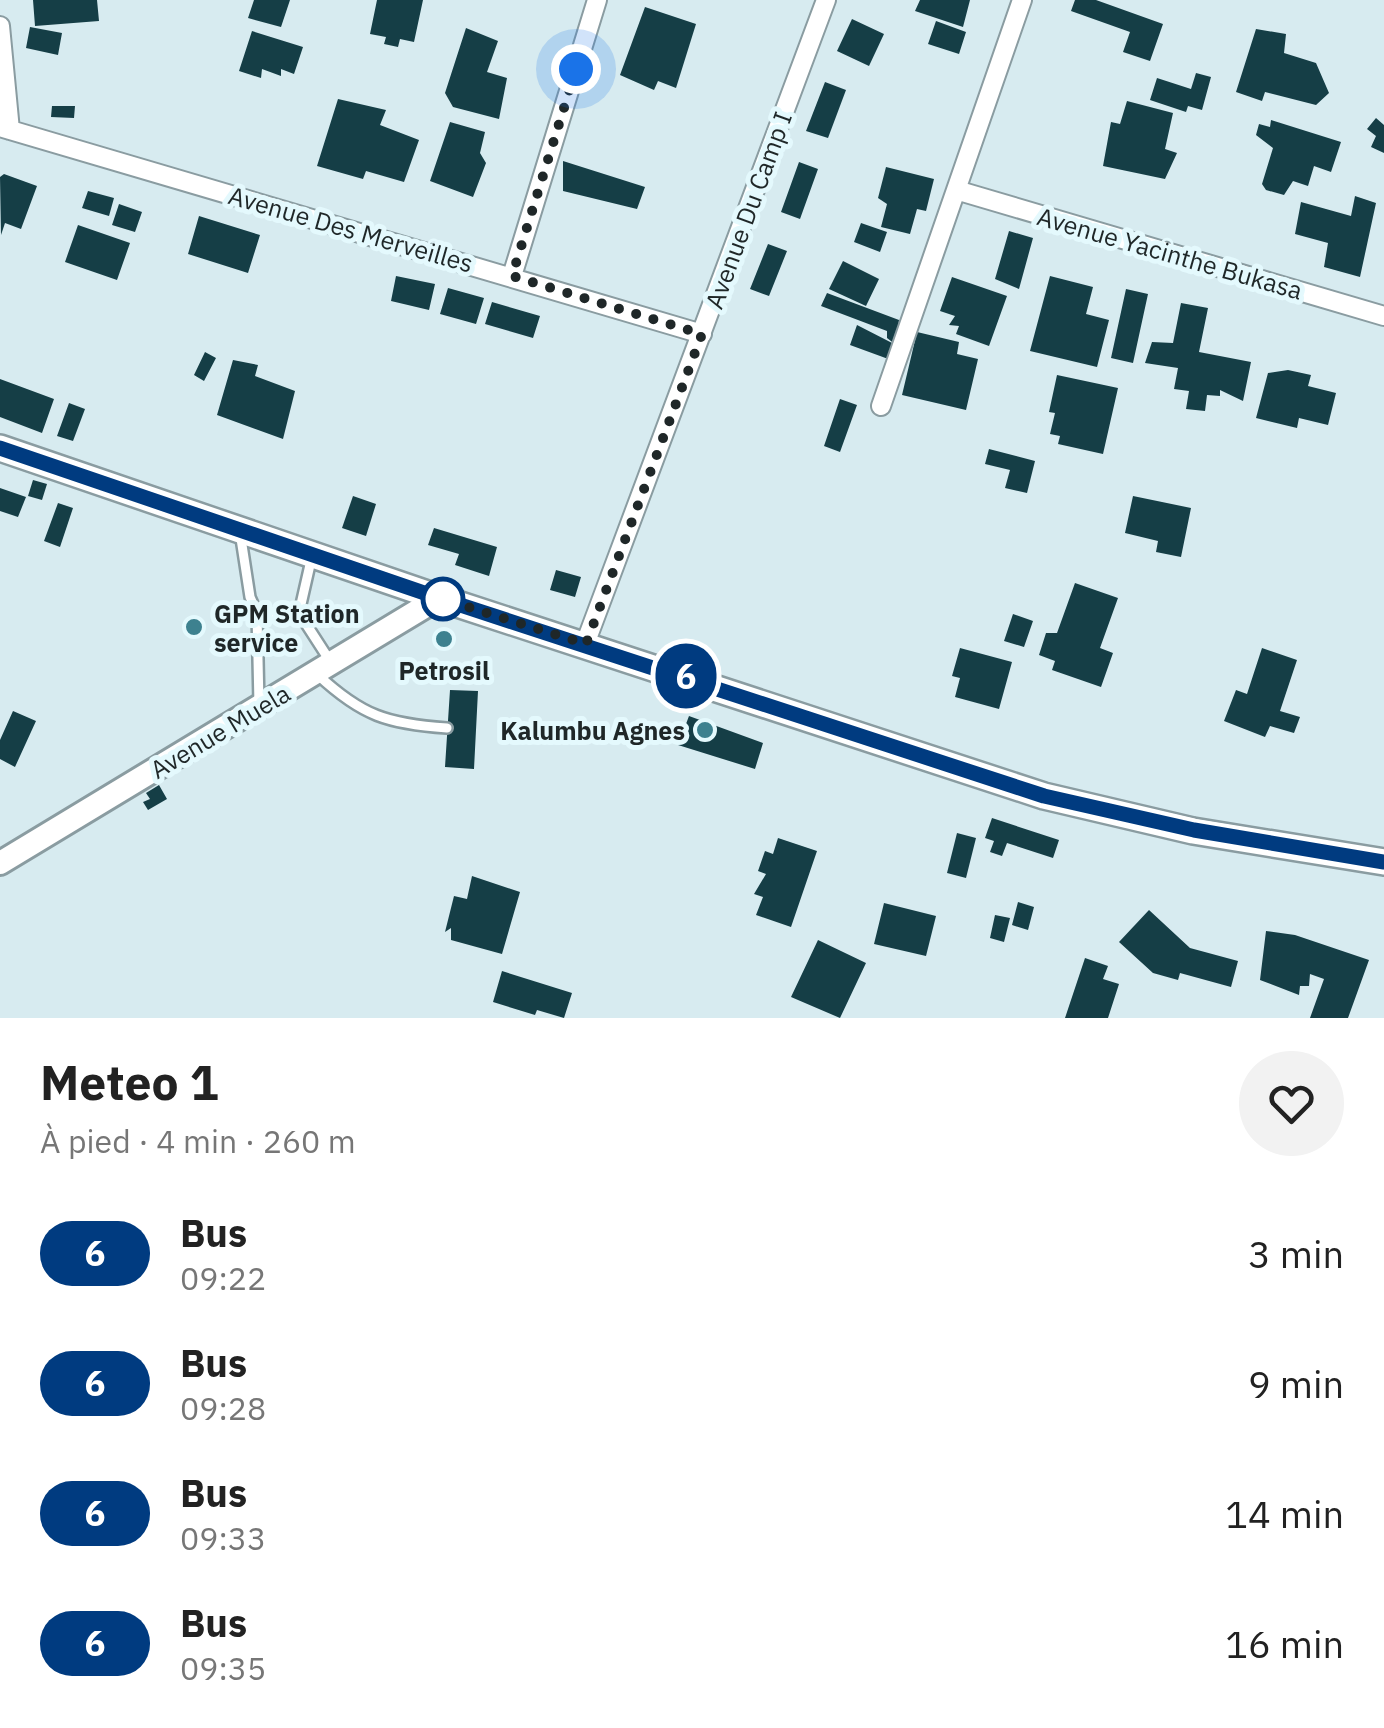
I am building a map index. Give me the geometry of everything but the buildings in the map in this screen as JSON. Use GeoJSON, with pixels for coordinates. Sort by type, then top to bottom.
{"type":"FeatureCollection","features":[{"type":"Feature","properties":{"kind":"main road"},"geometry":{"type":"LineString","coordinates":[[0,448],[439,598],[1044,796],[1194,830],[1384,862]]}},
{"type":"Feature","properties":{"kind":"street"},"geometry":{"type":"LineString","coordinates":[[512,276],[598,0]]}},
{"type":"Feature","properties":{"kind":"street","name":"Avenue Du Camp I"},"geometry":{"type":"LineString","coordinates":[[586,644],[826,0]]}},
{"type":"Feature","properties":{"kind":"street"},"geometry":{"type":"LineString","coordinates":[[881,406],[1022,0]]}},
{"type":"Feature","properties":{"kind":"street"},"geometry":{"type":"LineString","coordinates":[[0,26],[5,128]]}},
{"type":"Feature","properties":{"kind":"street","name":"Avenue Des Merveilles"},"geometry":{"type":"LineString","coordinates":[[5,128],[702,334]]}},
{"type":"Feature","properties":{"kind":"street","name":"Avenue Yacinthe Bukasa"},"geometry":{"type":"LineString","coordinates":[[956,190],[1384,316]]}},
{"type":"Feature","properties":{"kind":"street","name":"Avenue Muela"},"geometry":{"type":"LineString","coordinates":[[0,863],[439,598]]}},
{"type":"Feature","properties":{"kind":"lane"},"geometry":{"type":"LineString","coordinates":[[240,530],[250,597],[257,613],[259,708]]}},
{"type":"Feature","properties":{"kind":"lane"},"geometry":{"type":"LineString","coordinates":[[312,555],[300,613],[323,668],[351,706],[398,725],[448,728]]}},
{"type":"Feature","properties":{"kind":"lane"},"geometry":{"type":"LineString","coordinates":[[257,613],[300,613]]}},
{"type":"Feature","properties":{"kind":"bus line","name":"6"},"geometry":{"type":"LineString","coordinates":[[0,448],[439,598],[596,646],[1044,796],[1194,830],[1384,862]]}},
{"type":"Feature","properties":{"kind":"place","name":"GPM Station service"},"geometry":{"type":"Point","coordinates":[194,627]}},
{"type":"Feature","properties":{"kind":"place","name":"Petrosil"},"geometry":{"type":"Point","coordinates":[444,639]}},
{"type":"Feature","properties":{"kind":"place","name":"Kalumbu Agnes"},"geometry":{"type":"Point","coordinates":[705,730]}},
{"type":"Feature","properties":{"kind":"route"},"geometry":{"type":"LineString","coordinates":[[443,599],[439,598],[586,644],[702,334],[512,276],[576,69]]}}]}
